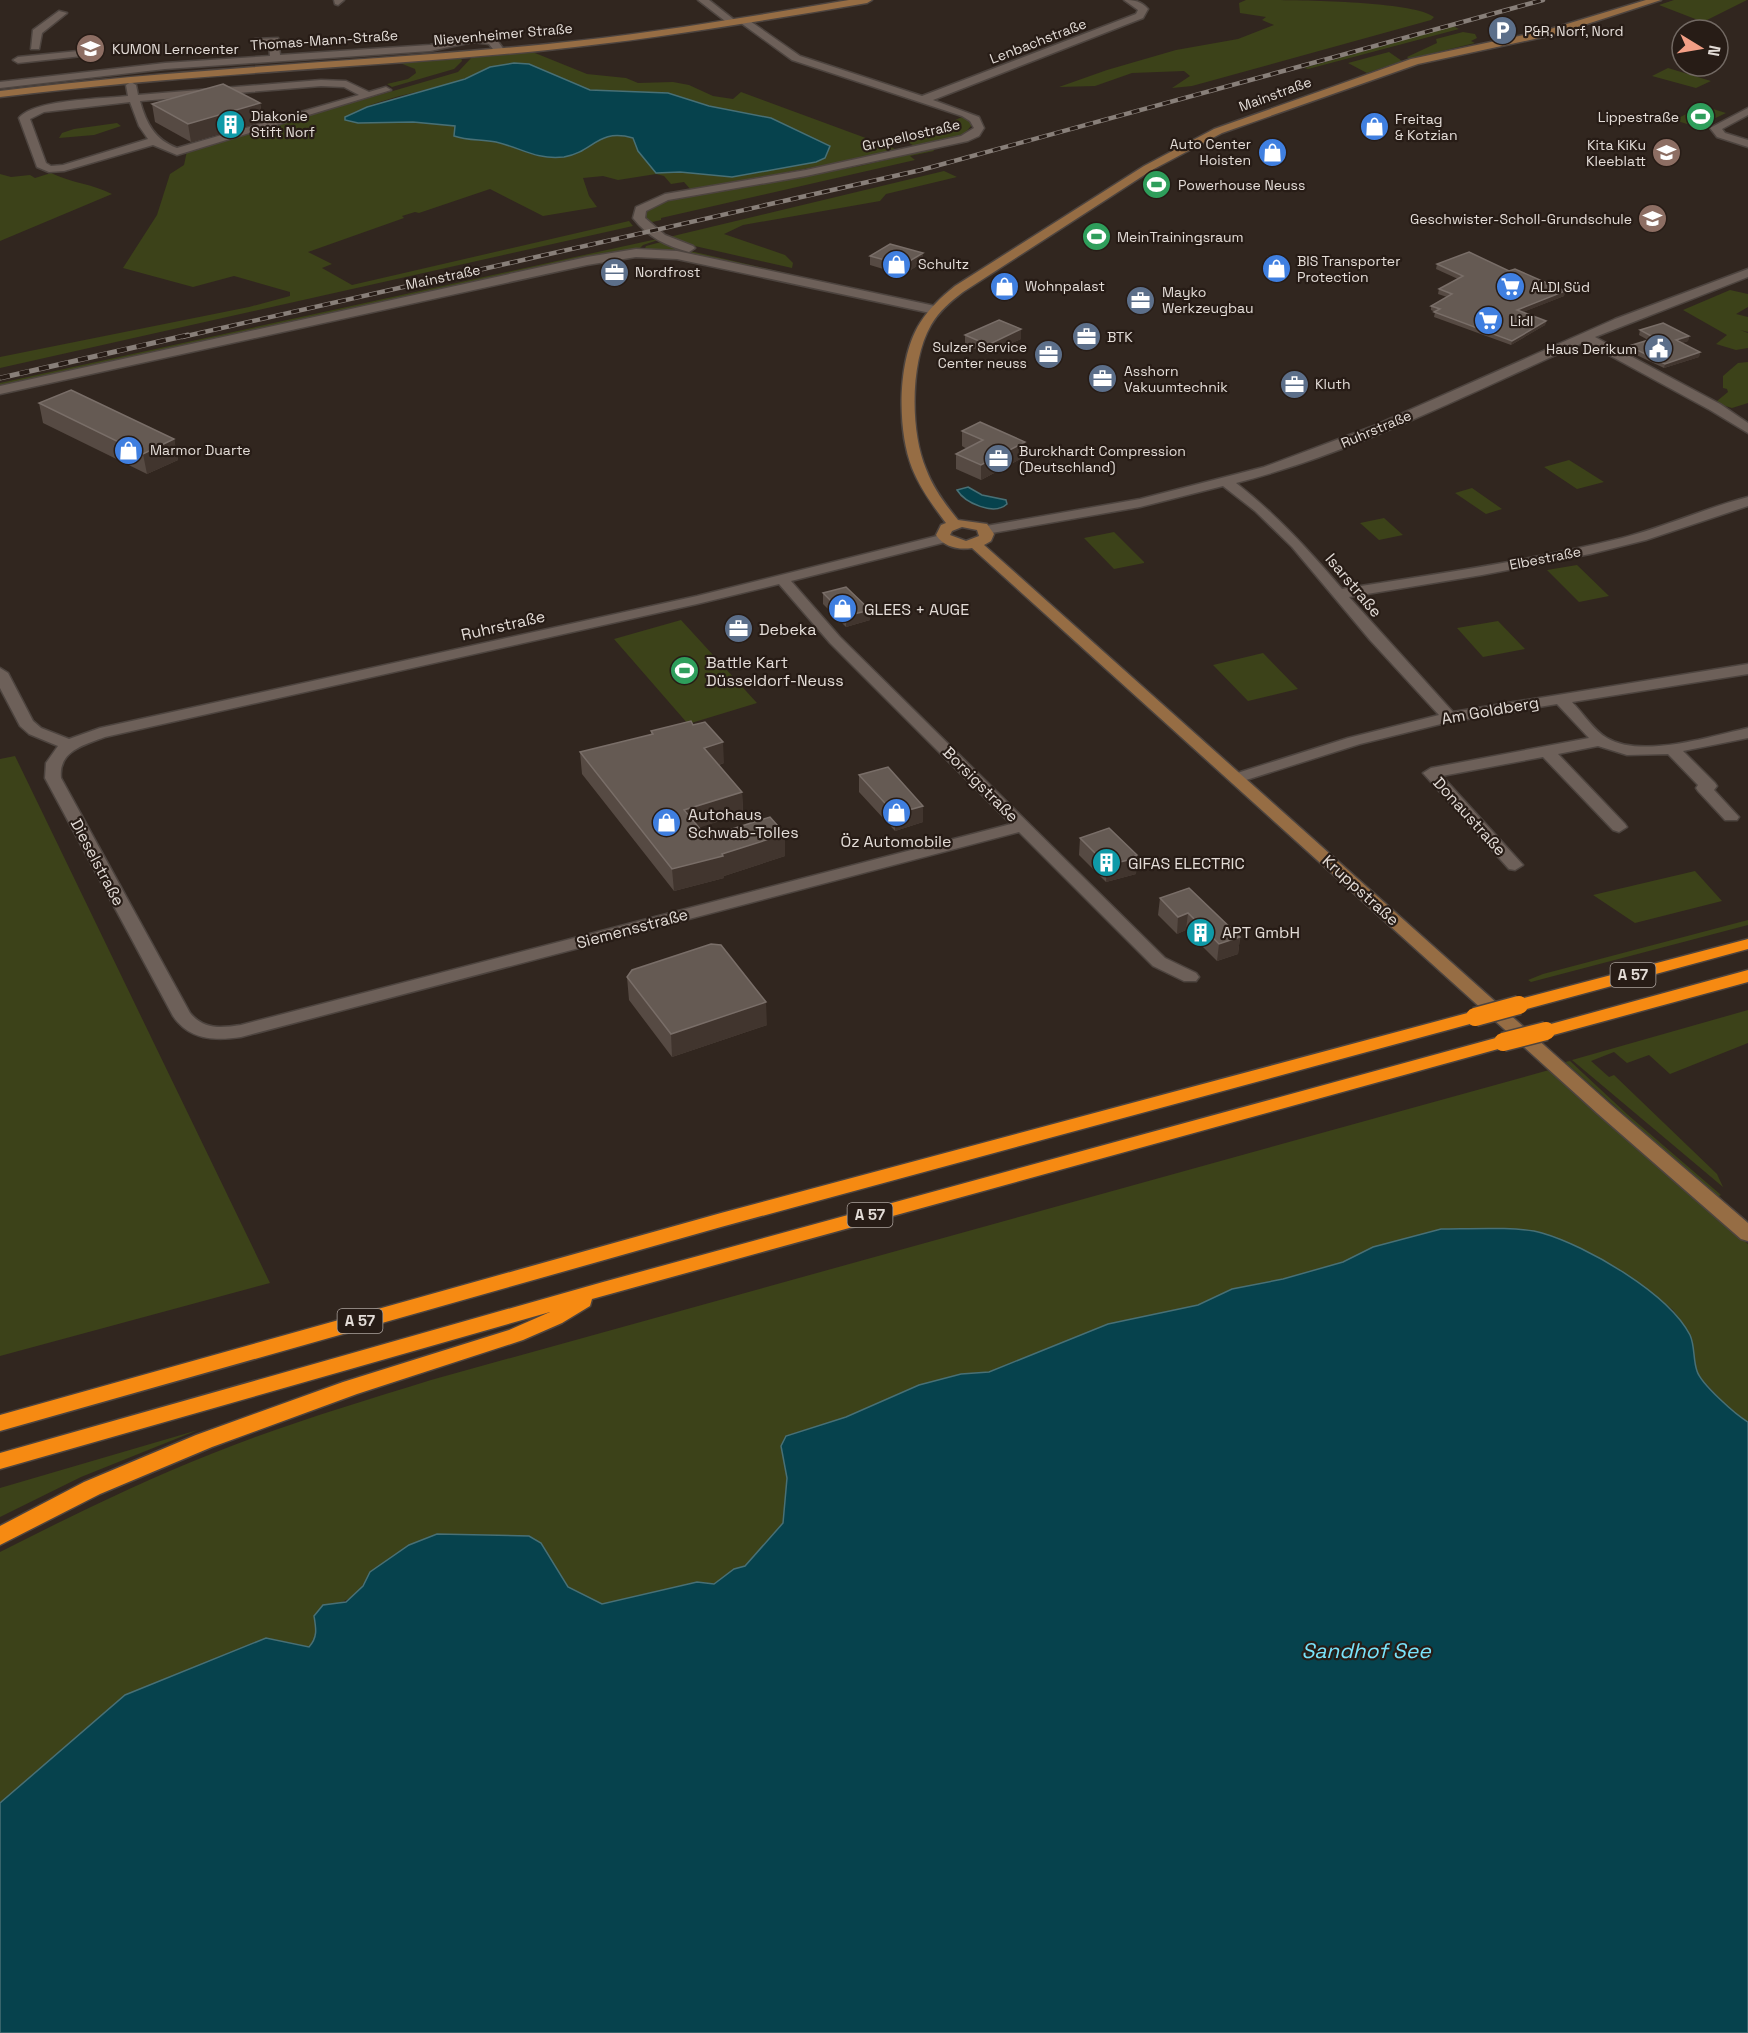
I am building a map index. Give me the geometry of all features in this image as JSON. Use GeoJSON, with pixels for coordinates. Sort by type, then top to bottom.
{"type":"FeatureCollection","features":[{"type":"Feature","properties":{"kind":"highway","name":"A 57"},"geometry":{"type":"LineString","coordinates":[[0,1423],[698,1227],[1748,944]]}},
{"type":"Feature","properties":{"kind":"highway","name":"A 57"},"geometry":{"type":"LineString","coordinates":[[0,1461],[603,1289],[1748,976]]}},
{"type":"Feature","properties":{"kind":"highway"},"geometry":{"type":"LineString","coordinates":[[0,1536],[92,1488],[204,1440],[361,1384],[516,1335],[561,1315],[603,1289]]}},
{"type":"Feature","properties":{"kind":"street"},"geometry":{"type":"LineString","coordinates":[[703,0],[732,22]]}},
{"type":"Feature","properties":{"kind":"street","name":"Nievenheimer Straße"},"geometry":{"type":"LineString","coordinates":[[0,94],[93,82],[131,82],[224,70],[500,51],[744,21],[867,0]]}},
{"type":"Feature","properties":{"kind":"street","name":"Lenbachstraße"},"geometry":{"type":"LineString","coordinates":[[922,100],[1140,16],[1143,9],[1129,0]]}},
{"type":"Feature","properties":{"kind":"street","name":"Mainstraße"},"geometry":{"type":"LineString","coordinates":[[0,390],[565,266],[636,253],[677,255],[895,302],[939,306],[959,289],[1148,168],[1218,131],[1414,61],[1550,33],[1656,0]]}},
{"type":"Feature","properties":{"kind":"street"},"geometry":{"type":"LineString","coordinates":[[42,79],[36,54],[37,32],[62,13]]}},
{"type":"Feature","properties":{"kind":"street","name":"Grupellostraße"},"geometry":{"type":"LineString","coordinates":[[744,21],[796,58],[971,116],[979,125],[978,131],[964,139],[888,157],[665,197],[640,209],[639,218],[661,238],[682,246],[881,290]]}},
{"type":"Feature","properties":{"kind":"street"},"geometry":{"type":"LineString","coordinates":[[465,29],[472,33],[473,39],[492,41],[500,51]]}},
{"type":"Feature","properties":{"kind":"street","name":"Thomas-Mann-Straße"},"geometry":{"type":"LineString","coordinates":[[0,85],[42,79],[275,58],[430,48],[473,39]]}},
{"type":"Feature","properties":{"kind":"street"},"geometry":{"type":"LineString","coordinates":[[259,41],[279,40],[275,58]]}},
{"type":"Feature","properties":{"kind":"street"},"geometry":{"type":"LineString","coordinates":[[18,60],[36,54],[78,54]]}},
{"type":"Feature","properties":{"kind":"street"},"geometry":{"type":"LineString","coordinates":[[131,82],[134,99],[140,122],[154,141],[178,156],[386,90],[372,82],[208,91],[134,99],[42,110],[28,114],[23,119],[41,165],[49,169],[64,168],[154,141]]}},
{"type":"Feature","properties":{"kind":"street"},"geometry":{"type":"LineString","coordinates":[[346,84],[368,95]]}},
{"type":"Feature","properties":{"kind":"street"},"geometry":{"type":"LineString","coordinates":[[1748,111],[1716,126],[1718,133],[1748,144]]}},
{"type":"Feature","properties":{"kind":"street","name":"Ruhrstraße"},"geometry":{"type":"LineString","coordinates":[[986,530],[1087,513],[1226,482],[1293,462],[1376,430],[1586,337],[1748,273]]}},
{"type":"Feature","properties":{"kind":"street"},"geometry":{"type":"LineString","coordinates":[[881,290],[934,298],[939,306],[921,331],[912,358],[910,434],[920,473],[954,524]]}},
{"type":"Feature","properties":{"kind":"street"},"geometry":{"type":"LineString","coordinates":[[881,290],[891,295],[895,302]]}},
{"type":"Feature","properties":{"kind":"street"},"geometry":{"type":"LineString","coordinates":[[1586,337],[1721,410],[1748,429]]}},
{"type":"Feature","properties":{"kind":"street","name":"Isarstraße"},"geometry":{"type":"LineString","coordinates":[[1226,482],[1260,508],[1297,544],[1338,594],[1449,717]]}},
{"type":"Feature","properties":{"kind":"street","name":"Elbestraße"},"geometry":{"type":"LineString","coordinates":[[1338,594],[1523,564],[1605,546],[1646,535],[1748,501]]}},
{"type":"Feature","properties":{"kind":"street"},"geometry":{"type":"LineString","coordinates":[[954,524],[976,524],[986,530],[986,538],[975,544],[962,545],[945,538],[944,531],[954,524]]}},
{"type":"Feature","properties":{"kind":"street","name":"Ruhrstraße"},"geometry":{"type":"LineString","coordinates":[[69,745],[112,731],[674,605],[945,538]]}},
{"type":"Feature","properties":{"kind":"street","name":"Kruppstraße"},"geometry":{"type":"LineString","coordinates":[[975,544],[1604,1109],[1748,1234]]}},
{"type":"Feature","properties":{"kind":"street","name":"Borsigstraße"},"geometry":{"type":"LineString","coordinates":[[782,579],[836,640],[1159,962],[1191,977]]}},
{"type":"Feature","properties":{"kind":"street","name":"Am Goldberg"},"geometry":{"type":"LineString","coordinates":[[1237,778],[1354,741],[1449,717],[1748,669]]}},
{"type":"Feature","properties":{"kind":"street"},"geometry":{"type":"LineString","coordinates":[[0,673],[26,723],[35,731],[69,745]]}},
{"type":"Feature","properties":{"kind":"street","name":"Donaustraße"},"geometry":{"type":"LineString","coordinates":[[1560,698],[1600,741],[1619,749],[1635,752],[1672,749],[1748,733]]}},
{"type":"Feature","properties":{"kind":"street","name":"Donaustraße"},"geometry":{"type":"LineString","coordinates":[[1515,865],[1431,773],[1600,741]]}},
{"type":"Feature","properties":{"kind":"street","name":"Dieselstraße"},"geometry":{"type":"LineString","coordinates":[[69,745],[55,761],[51,770],[53,778],[182,1016],[196,1030],[207,1034],[241,1031]]}},
{"type":"Feature","properties":{"kind":"street"},"geometry":{"type":"LineString","coordinates":[[1672,749],[1709,786],[1704,788],[1731,817]]}},
{"type":"Feature","properties":{"kind":"street"},"geometry":{"type":"LineString","coordinates":[[1546,751],[1619,827]]}},
{"type":"Feature","properties":{"kind":"street","name":"Siemensstraße"},"geometry":{"type":"LineString","coordinates":[[241,1031],[1023,826]]}},
{"type":"Feature","properties":{"kind":"green space"},"geometry":{"type":"Polygon","coordinates":[[[1246,0],[1374,4],[1421,11],[1434,17],[1431,20],[1192,86],[1172,88],[1190,76],[1184,71],[1132,73],[1095,86],[1059,87],[1176,50],[1238,39],[1274,25],[1262,20],[1266,17],[1240,13],[1239,3],[1246,0]]]}},
{"type":"Feature","properties":{"kind":"green space"},"geometry":{"type":"Polygon","coordinates":[[[1674,0],[1747,0],[1711,18],[1693,18],[1659,5],[1674,0]]]}},
{"type":"Feature","properties":{"kind":"green space"},"geometry":{"type":"Polygon","coordinates":[[[1453,26],[1459,29],[1308,69],[1304,68],[1453,26]]]}},
{"type":"Feature","properties":{"kind":"green space"},"geometry":{"type":"Polygon","coordinates":[[[1463,32],[1475,34],[1477,38],[1471,41],[1475,43],[1409,59],[1407,57],[1437,43],[1436,39],[1463,32]]]}},
{"type":"Feature","properties":{"kind":"green space"},"geometry":{"type":"Polygon","coordinates":[[[530,51],[587,74],[626,78],[638,83],[673,82],[689,85],[713,96],[733,99],[741,92],[901,151],[691,190],[684,182],[671,184],[664,176],[656,174],[618,180],[603,176],[583,178],[589,196],[597,207],[543,216],[490,189],[419,213],[402,216],[404,218],[308,252],[332,264],[322,268],[352,285],[629,221],[633,226],[0,368],[0,357],[249,307],[290,296],[290,292],[234,276],[193,287],[123,268],[157,215],[170,174],[184,165],[187,151],[458,72],[473,56],[530,51]],[[490,67],[455,82],[362,108],[345,117],[358,123],[413,122],[455,126],[454,136],[496,142],[528,153],[554,158],[582,151],[603,138],[621,136],[633,138],[638,151],[656,173],[680,172],[732,177],[816,162],[830,147],[771,118],[709,106],[668,93],[590,90],[490,67]]]}},
{"type":"Feature","properties":{"kind":"green space"},"geometry":{"type":"Polygon","coordinates":[[[1389,52],[1402,61],[1367,73],[1348,63],[1389,52]]]}},
{"type":"Feature","properties":{"kind":"green space"},"geometry":{"type":"Polygon","coordinates":[[[461,57],[462,61],[454,69],[392,87],[387,84],[408,79],[416,73],[415,69],[400,63],[160,80],[461,57]]]}},
{"type":"Feature","properties":{"kind":"green space","name":"Lippestraße"},"geometry":{"type":"Polygon","coordinates":[[[1668,68],[1670,69],[1670,78],[1701,78],[1711,81],[1696,88],[1652,76],[1668,68]]]}},
{"type":"Feature","properties":{"kind":"green space","name":"Lippestraße"},"geometry":{"type":"Polygon","coordinates":[[[1703,106],[1726,113],[1697,127],[1674,120],[1703,106]]]}},
{"type":"Feature","properties":{"kind":"green space"},"geometry":{"type":"Polygon","coordinates":[[[964,116],[972,125],[963,135],[914,146],[908,142],[964,116]]]}},
{"type":"Feature","properties":{"kind":"green space"},"geometry":{"type":"Polygon","coordinates":[[[117,123],[121,126],[94,135],[59,138],[62,133],[74,129],[117,123]]]}},
{"type":"Feature","properties":{"kind":"green space"},"geometry":{"type":"Polygon","coordinates":[[[933,149],[934,151],[910,156],[915,160],[661,218],[661,220],[648,223],[645,218],[646,210],[661,202],[860,166],[933,149]]]}},
{"type":"Feature","properties":{"kind":"green space"},"geometry":{"type":"Polygon","coordinates":[[[944,171],[957,177],[886,194],[880,201],[743,225],[724,234],[785,255],[793,263],[792,268],[677,242],[669,237],[944,171]]]}},
{"type":"Feature","properties":{"kind":"green space"},"geometry":{"type":"Polygon","coordinates":[[[51,173],[112,194],[0,241],[0,174],[11,177],[30,175],[35,178],[51,173]]]}},
{"type":"Feature","properties":{"kind":"green space"},"geometry":{"type":"Polygon","coordinates":[[[657,239],[643,245],[638,250],[0,387],[0,383],[657,239]]]}},
{"type":"Feature","properties":{"kind":"green space"},"geometry":{"type":"Polygon","coordinates":[[[661,242],[677,248],[887,296],[644,250],[646,246],[661,242]]]}},
{"type":"Feature","properties":{"kind":"green space"},"geometry":{"type":"Polygon","coordinates":[[[1730,290],[1748,294],[1748,307],[1736,314],[1748,317],[1748,332],[1740,330],[1748,333],[1748,348],[1736,350],[1716,344],[1727,335],[1683,310],[1730,290]]]}},
{"type":"Feature","properties":{"kind":"green space"},"geometry":{"type":"Polygon","coordinates":[[[1748,362],[1748,403],[1732,408],[1718,404],[1717,401],[1728,392],[1723,388],[1723,376],[1738,363],[1748,362]]]}},
{"type":"Feature","properties":{"kind":"green space"},"geometry":{"type":"Polygon","coordinates":[[[1569,460],[1604,482],[1577,489],[1544,467],[1569,460]]]}},
{"type":"Feature","properties":{"kind":"green space"},"geometry":{"type":"Polygon","coordinates":[[[1472,488],[1502,509],[1486,514],[1455,493],[1472,488]]]}},
{"type":"Feature","properties":{"kind":"green space"},"geometry":{"type":"Polygon","coordinates":[[[1384,518],[1403,535],[1379,540],[1360,523],[1384,518]]]}},
{"type":"Feature","properties":{"kind":"green space"},"geometry":{"type":"Polygon","coordinates":[[[1114,532],[1144,563],[1114,569],[1084,538],[1114,532]]]}},
{"type":"Feature","properties":{"kind":"green space"},"geometry":{"type":"Polygon","coordinates":[[[1577,565],[1609,596],[1579,602],[1547,570],[1577,565]]]}},
{"type":"Feature","properties":{"kind":"green space","name":"Battle Kart Düsseldorf-Neuss"},"geometry":{"type":"Polygon","coordinates":[[[681,620],[757,703],[688,724],[614,639],[681,620]]]}},
{"type":"Feature","properties":{"kind":"green space"},"geometry":{"type":"Polygon","coordinates":[[[1498,621],[1525,649],[1483,657],[1457,628],[1498,621]]]}},
{"type":"Feature","properties":{"kind":"green space"},"geometry":{"type":"Polygon","coordinates":[[[1263,653],[1298,689],[1248,701],[1213,665],[1263,653]]]}},
{"type":"Feature","properties":{"kind":"green space"},"geometry":{"type":"Polygon","coordinates":[[[15,756],[270,1283],[0,1356],[0,759],[15,756]]]}},
{"type":"Feature","properties":{"kind":"green space"},"geometry":{"type":"Polygon","coordinates":[[[1695,871],[1722,901],[1635,923],[1593,895],[1695,871]]]}},
{"type":"Feature","properties":{"kind":"green space"},"geometry":{"type":"Polygon","coordinates":[[[1748,920],[1748,925],[1531,982],[1528,980],[1543,974],[1748,920]]]}},
{"type":"Feature","properties":{"kind":"green space"},"geometry":{"type":"Polygon","coordinates":[[[1748,1010],[1748,1043],[1670,1074],[1649,1055],[1627,1063],[1614,1052],[1591,1061],[1609,1077],[1614,1075],[1717,1174],[1723,1187],[1572,1060],[1748,1010]]]}},
{"type":"Feature","properties":{"kind":"green space"},"geometry":{"type":"Polygon","coordinates":[[[1570,1061],[1628,1115],[1721,1195],[1717,1197],[1565,1062],[1570,1061]]]}},
{"type":"Feature","properties":{"kind":"green space"},"geometry":{"type":"Polygon","coordinates":[[[1549,1070],[1748,1244],[1748,1422],[1734,1414],[1697,1374],[1691,1337],[1673,1310],[1637,1282],[1583,1250],[1373,1247],[1343,1262],[1283,1279],[1232,1289],[1198,1305],[1108,1324],[989,1372],[961,1374],[846,1417],[786,1436],[781,1446],[787,1478],[783,1523],[745,1566],[734,1569],[714,1584],[697,1582],[602,1604],[568,1587],[541,1543],[370,1572],[352,1597],[340,1603],[323,1606],[314,1616],[315,1636],[309,1647],[266,1638],[125,1695],[0,1803],[0,1552],[104,1501],[184,1465],[265,1433],[431,1380],[1549,1070]]]}},
{"type":"Feature","properties":{"kind":"green space"},"geometry":{"type":"Polygon","coordinates":[[[198,1430],[81,1477],[0,1517],[0,1488],[198,1430]]]}},
{"type":"Feature","properties":{"kind":"water"},"geometry":{"type":"Polygon","coordinates":[[[514,63],[529,64],[590,90],[668,93],[709,106],[771,118],[830,146],[825,158],[816,162],[732,177],[680,172],[656,173],[638,151],[633,138],[611,136],[574,154],[564,157],[545,157],[505,144],[454,136],[455,126],[413,122],[358,123],[345,120],[345,117],[367,107],[465,79],[490,67],[514,63]]]}},
{"type":"Feature","properties":{"kind":"water"},"geometry":{"type":"Polygon","coordinates":[[[968,487],[982,495],[1006,500],[1007,504],[995,509],[973,503],[957,490],[968,487]]]}},
{"type":"Feature","properties":{"kind":"water","name":"Sandhof See"},"geometry":{"type":"Polygon","coordinates":[[[1441,1229],[1506,1229],[1542,1233],[1581,1249],[1625,1273],[1664,1303],[1679,1319],[1692,1339],[1696,1367],[1700,1377],[1720,1399],[1748,1422],[1748,2033],[0,2033],[0,1803],[125,1695],[266,1638],[309,1647],[315,1636],[314,1616],[323,1605],[346,1602],[363,1586],[370,1572],[409,1545],[437,1534],[529,1536],[541,1543],[568,1587],[602,1604],[697,1582],[714,1584],[734,1569],[745,1566],[783,1523],[787,1478],[781,1446],[786,1436],[846,1417],[919,1385],[961,1374],[989,1372],[1108,1324],[1198,1305],[1232,1289],[1283,1279],[1343,1262],[1373,1247],[1441,1229]]]}},
{"type":"Feature","properties":{"kind":"building"},"geometry":{"type":"Polygon","coordinates":[[[223,84],[260,103],[188,124],[152,104],[223,84]]]}},
{"type":"Feature","properties":{"kind":"building"},"geometry":{"type":"Polygon","coordinates":[[[890,244],[923,253],[903,265],[870,256],[890,244]]]}},
{"type":"Feature","properties":{"kind":"building"},"geometry":{"type":"Polygon","coordinates":[[[1469,252],[1509,271],[1515,269],[1565,291],[1517,310],[1546,321],[1512,341],[1434,312],[1440,309],[1431,306],[1452,294],[1439,289],[1463,276],[1437,264],[1469,252]]]}},
{"type":"Feature","properties":{"kind":"building"},"geometry":{"type":"Polygon","coordinates":[[[999,320],[1021,329],[988,345],[965,335],[999,320]]]}},
{"type":"Feature","properties":{"kind":"building","name":"Haus Derikum"},"geometry":{"type":"Polygon","coordinates":[[[1663,323],[1689,336],[1676,340],[1700,352],[1665,364],[1629,346],[1655,338],[1640,330],[1663,323]]]}},
{"type":"Feature","properties":{"kind":"building"},"geometry":{"type":"Polygon","coordinates":[[[71,390],[174,439],[143,454],[39,403],[71,390]]]}},
{"type":"Feature","properties":{"kind":"building"},"geometry":{"type":"Polygon","coordinates":[[[980,422],[1025,442],[981,465],[956,454],[983,440],[962,431],[980,422]]]}},
{"type":"Feature","properties":{"kind":"building"},"geometry":{"type":"Polygon","coordinates":[[[846,587],[870,610],[846,616],[823,593],[846,587]]]}},
{"type":"Feature","properties":{"kind":"building","name":"Autohaus Schwab-Tolles"},"geometry":{"type":"Polygon","coordinates":[[[691,721],[693,725],[705,722],[723,742],[704,748],[742,792],[684,810],[707,837],[770,817],[785,834],[722,854],[723,856],[672,869],[580,752],[653,734],[651,731],[691,721]]]}},
{"type":"Feature","properties":{"kind":"building"},"geometry":{"type":"Polygon","coordinates":[[[888,767],[923,806],[895,814],[859,775],[888,767]]]}},
{"type":"Feature","properties":{"kind":"building"},"geometry":{"type":"Polygon","coordinates":[[[1109,828],[1137,855],[1135,856],[1137,858],[1107,865],[1080,838],[1109,828]]]}},
{"type":"Feature","properties":{"kind":"building"},"geometry":{"type":"Polygon","coordinates":[[[1189,888],[1240,937],[1219,944],[1188,913],[1178,917],[1160,898],[1189,888]]]}},
{"type":"Feature","properties":{"kind":"building"},"geometry":{"type":"Polygon","coordinates":[[[711,944],[721,945],[766,1002],[671,1034],[627,977],[632,970],[711,944]]]}},
{"type":"Feature","properties":{"kind":"railway"},"geometry":{"type":"LineString","coordinates":[[182,337],[921,170],[1543,0]]}},
{"type":"Feature","properties":{"kind":"railway"},"geometry":{"type":"LineString","coordinates":[[0,378],[188,335]]}},
{"type":"Feature","properties":{"kind":"place","name":"P&R, Norf, Nord"},"geometry":{"type":"Point","coordinates":[1503,31]}},
{"type":"Feature","properties":{"kind":"place","name":"KUMON Lerncenter"},"geometry":{"type":"Point","coordinates":[91,49]}},
{"type":"Feature","properties":{"kind":"place","name":"Lippestraße"},"geometry":{"type":"Point","coordinates":[1700,117]}},
{"type":"Feature","properties":{"kind":"place","name":"Diakonie Stift Norf"},"geometry":{"type":"Point","coordinates":[230,124]}},
{"type":"Feature","properties":{"kind":"place","name":"Freitag & Kotzian"},"geometry":{"type":"Point","coordinates":[1374,127]}},
{"type":"Feature","properties":{"kind":"place","name":"Auto Center Hoisten"},"geometry":{"type":"Point","coordinates":[1272,152]}},
{"type":"Feature","properties":{"kind":"place","name":"Kita KiKu Kleeblatt"},"geometry":{"type":"Point","coordinates":[1667,153]}},
{"type":"Feature","properties":{"kind":"place","name":"Powerhouse Neuss"},"geometry":{"type":"Point","coordinates":[1157,185]}},
{"type":"Feature","properties":{"kind":"place","name":"Geschwister-Scholl-Grundschule"},"geometry":{"type":"Point","coordinates":[1653,219]}},
{"type":"Feature","properties":{"kind":"place","name":"MeinTrainingsraum"},"geometry":{"type":"Point","coordinates":[1096,237]}},
{"type":"Feature","properties":{"kind":"place","name":"Schultz"},"geometry":{"type":"Point","coordinates":[897,264]}},
{"type":"Feature","properties":{"kind":"place","name":"BIS Transporter Protection"},"geometry":{"type":"Point","coordinates":[1276,269]}},
{"type":"Feature","properties":{"kind":"place","name":"Nordfrost"},"geometry":{"type":"Point","coordinates":[614,272]}},
{"type":"Feature","properties":{"kind":"place","name":"Wohnpalast"},"geometry":{"type":"Point","coordinates":[1004,286]}},
{"type":"Feature","properties":{"kind":"place","name":"ALDI Süd"},"geometry":{"type":"Point","coordinates":[1510,287]}},
{"type":"Feature","properties":{"kind":"place","name":"Mayko Werkzeugbau"},"geometry":{"type":"Point","coordinates":[1141,300]}},
{"type":"Feature","properties":{"kind":"place","name":"Lidl"},"geometry":{"type":"Point","coordinates":[1489,321]}},
{"type":"Feature","properties":{"kind":"place","name":"BTK"},"geometry":{"type":"Point","coordinates":[1086,337]}},
{"type":"Feature","properties":{"kind":"place","name":"Haus Derikum"},"geometry":{"type":"Point","coordinates":[1658,349]}},
{"type":"Feature","properties":{"kind":"place","name":"Sulzer Service Center neuss"},"geometry":{"type":"Point","coordinates":[1048,355]}},
{"type":"Feature","properties":{"kind":"place","name":"Asshorn Vakuumtechnik"},"geometry":{"type":"Point","coordinates":[1103,379]}},
{"type":"Feature","properties":{"kind":"place","name":"Kluth"},"geometry":{"type":"Point","coordinates":[1294,384]}},
{"type":"Feature","properties":{"kind":"place","name":"Marmor Duarte"},"geometry":{"type":"Point","coordinates":[129,450]}},
{"type":"Feature","properties":{"kind":"place","name":"Burckhardt Compression (Deutschland)"},"geometry":{"type":"Point","coordinates":[998,459]}},
{"type":"Feature","properties":{"kind":"place","name":"GLEES + AUGE"},"geometry":{"type":"Point","coordinates":[843,609]}},
{"type":"Feature","properties":{"kind":"place","name":"Debeka"},"geometry":{"type":"Point","coordinates":[738,629]}},
{"type":"Feature","properties":{"kind":"place","name":"Battle Kart Düsseldorf-Neuss"},"geometry":{"type":"Point","coordinates":[685,671]}},
{"type":"Feature","properties":{"kind":"place","name":"Öz Automobile"},"geometry":{"type":"Point","coordinates":[896,813]}},
{"type":"Feature","properties":{"kind":"place","name":"Autohaus Schwab-Tolles"},"geometry":{"type":"Point","coordinates":[667,823]}},
{"type":"Feature","properties":{"kind":"place","name":"GIFAS ELECTRIC"},"geometry":{"type":"Point","coordinates":[1107,863]}},
{"type":"Feature","properties":{"kind":"place","name":"APT GmbH"},"geometry":{"type":"Point","coordinates":[1201,932]}}]}
